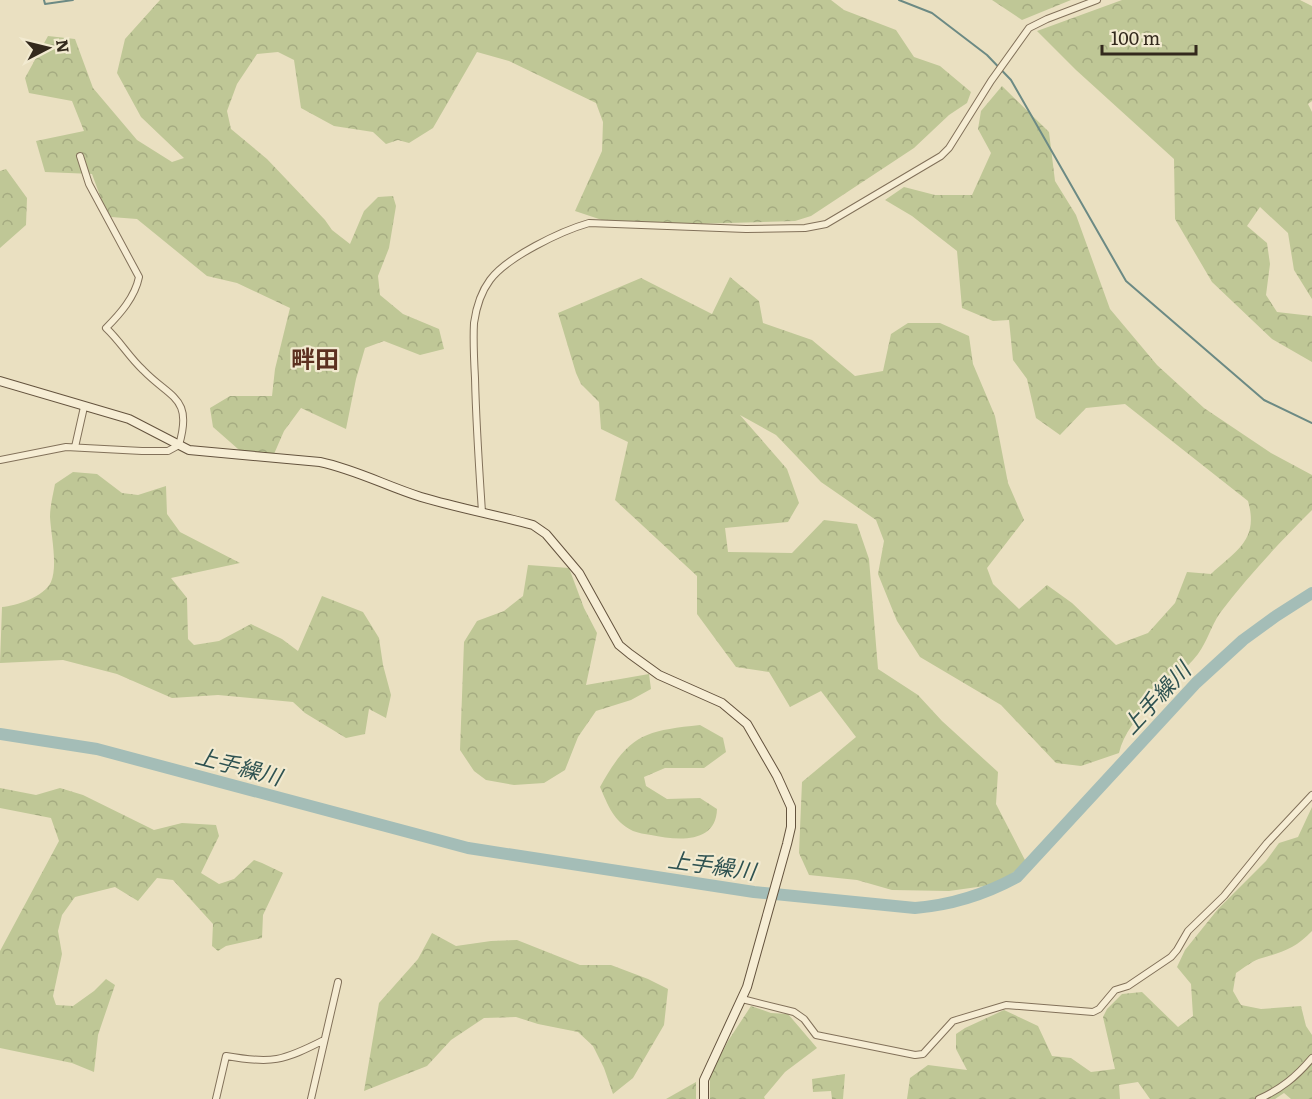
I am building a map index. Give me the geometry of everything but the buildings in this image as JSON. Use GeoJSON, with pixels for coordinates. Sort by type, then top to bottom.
{"type":"FeatureCollection","features":[{"type":"Feature","properties":{"kind":"street"},"geometry":{"type":"LineString","coordinates":[[482,512],[474,323],[484,290],[490,279],[502,268],[565,231],[589,223],[746,229],[805,228],[826,224],[941,156],[949,148],[991,81],[1029,28],[1097,0]]}},
{"type":"Feature","properties":{"kind":"street"},"geometry":{"type":"LineString","coordinates":[[0,460],[34,455],[57,448],[75,447],[142,452],[168,451],[179,445],[185,419],[178,402],[142,369],[119,340],[106,328],[121,313],[139,277],[92,192],[80,156]]}},
{"type":"Feature","properties":{"kind":"street"},"geometry":{"type":"LineString","coordinates":[[0,381],[129,419],[189,450],[320,462],[355,471],[420,496],[540,528],[579,573],[619,645],[647,668],[722,703],[747,724],[777,776],[791,807],[791,827],[773,900],[742,999],[705,1080],[704,1099]]}},
{"type":"Feature","properties":{"kind":"street"},"geometry":{"type":"LineString","coordinates":[[75,447],[84,406]]}},
{"type":"Feature","properties":{"kind":"street"},"geometry":{"type":"LineString","coordinates":[[742,999],[794,1012],[804,1019],[816,1035],[915,1055],[923,1053],[953,1021],[1006,1005],[1093,1012],[1099,1009],[1115,990],[1128,986],[1171,957],[1188,931],[1224,896],[1266,843],[1312,795]]}},
{"type":"Feature","properties":{"kind":"street"},"geometry":{"type":"LineString","coordinates":[[311,1099],[338,982]]}},
{"type":"Feature","properties":{"kind":"street"},"geometry":{"type":"LineString","coordinates":[[216,1099],[226,1056],[250,1060],[276,1060],[291,1057],[324,1040]]}},
{"type":"Feature","properties":{"kind":"street"},"geometry":{"type":"LineString","coordinates":[[1259,1099],[1279,1090],[1292,1080],[1312,1058]]}},
{"type":"Feature","properties":{"kind":"green space"},"geometry":{"type":"Polygon","coordinates":[[[160,0],[831,0],[844,10],[896,30],[914,57],[940,66],[971,92],[967,103],[949,115],[914,148],[811,216],[795,221],[620,226],[575,211],[602,151],[603,122],[596,103],[509,61],[477,52],[433,128],[409,143],[398,140],[386,144],[373,132],[334,126],[301,108],[294,60],[278,52],[257,54],[237,84],[227,111],[231,129],[267,159],[332,230],[350,244],[364,211],[378,197],[393,196],[396,206],[389,248],[378,276],[380,295],[403,314],[439,329],[444,349],[420,355],[384,341],[365,348],[346,429],[301,408],[284,431],[274,454],[246,456],[213,427],[210,408],[230,396],[272,396],[275,369],[290,308],[237,283],[207,276],[137,219],[111,217],[103,204],[92,174],[45,172],[36,141],[84,131],[72,101],[29,93],[25,78],[48,36],[75,39],[93,88],[137,140],[172,162],[184,158],[141,117],[117,73],[125,39],[160,0]]]}},
{"type":"Feature","properties":{"kind":"green space"},"geometry":{"type":"Polygon","coordinates":[[[992,0],[1071,0],[1022,20],[992,0]]]}},
{"type":"Feature","properties":{"kind":"green space"},"geometry":{"type":"Polygon","coordinates":[[[1122,0],[1300,0],[1312,6],[1312,101],[1308,104],[1312,112],[1312,299],[1294,270],[1288,233],[1260,207],[1247,226],[1267,243],[1270,264],[1266,295],[1277,312],[1312,316],[1312,362],[1272,339],[1212,282],[1175,219],[1174,159],[1076,70],[1037,31],[1122,0]]]}},
{"type":"Feature","properties":{"kind":"green space"},"geometry":{"type":"Polygon","coordinates":[[[1002,86],[1049,132],[1055,181],[1076,215],[1110,309],[1157,365],[1204,408],[1271,453],[1312,475],[1312,510],[1264,560],[1231,599],[1217,618],[1198,654],[1142,713],[1124,739],[1119,753],[1081,766],[1056,763],[1001,705],[920,657],[897,621],[878,574],[884,541],[876,520],[821,482],[776,435],[740,415],[787,469],[799,503],[788,522],[725,528],[728,552],[792,553],[824,520],[857,524],[869,559],[878,669],[918,695],[942,721],[998,772],[996,804],[1026,862],[999,884],[949,891],[892,890],[857,880],[809,875],[799,853],[802,782],[856,737],[821,691],[790,707],[769,672],[736,667],[697,614],[697,576],[615,500],[628,442],[601,429],[599,402],[581,384],[558,313],[641,278],[712,314],[730,277],[759,301],[763,323],[812,340],[855,376],[883,371],[891,334],[908,323],[940,323],[969,336],[973,364],[995,416],[1008,483],[1024,520],[987,568],[993,584],[1019,609],[1047,585],[1072,603],[1116,645],[1148,633],[1175,603],[1187,572],[1211,574],[1237,551],[1248,535],[1251,525],[1248,501],[1125,404],[1086,408],[1060,435],[1036,418],[1027,379],[1013,360],[1009,320],[993,321],[962,308],[957,251],[912,216],[885,200],[904,187],[935,195],[972,195],[991,153],[978,129],[981,111],[1002,86]]]}},
{"type":"Feature","properties":{"kind":"green space"},"geometry":{"type":"Polygon","coordinates":[[[6,169],[27,198],[26,225],[0,248],[0,171],[6,169]]]}},
{"type":"Feature","properties":{"kind":"green space"},"geometry":{"type":"Polygon","coordinates":[[[73,472],[97,474],[122,493],[138,495],[166,486],[167,514],[180,532],[240,563],[171,578],[187,598],[188,639],[194,645],[219,641],[251,624],[282,639],[298,651],[322,596],[363,612],[379,638],[391,695],[386,718],[369,709],[365,734],[346,738],[305,713],[293,702],[218,695],[172,698],[117,674],[63,660],[0,663],[2,607],[22,603],[36,596],[51,582],[54,559],[50,513],[55,484],[73,472]]]}},
{"type":"Feature","properties":{"kind":"green space"},"geometry":{"type":"Polygon","coordinates":[[[528,565],[569,568],[584,608],[597,633],[586,685],[649,674],[651,689],[631,700],[596,711],[578,737],[565,770],[544,783],[514,785],[486,780],[474,771],[460,750],[464,642],[477,621],[504,611],[523,596],[528,565]]]}},
{"type":"Feature","properties":{"kind":"green space"},"geometry":{"type":"Polygon","coordinates":[[[700,725],[723,738],[726,752],[704,768],[665,768],[644,777],[646,786],[667,799],[700,798],[717,809],[715,821],[710,829],[693,837],[672,838],[633,831],[626,827],[612,812],[600,787],[620,756],[629,746],[651,734],[700,725]]]}},
{"type":"Feature","properties":{"kind":"green space"},"geometry":{"type":"Polygon","coordinates":[[[0,788],[36,795],[60,788],[83,795],[154,830],[182,823],[216,825],[219,836],[201,873],[219,884],[234,879],[254,860],[283,873],[263,915],[262,938],[226,946],[218,951],[212,946],[213,924],[173,880],[157,878],[138,901],[115,887],[75,897],[62,915],[58,931],[62,954],[53,996],[56,1005],[73,1006],[106,979],[115,985],[98,1035],[94,1072],[72,1063],[0,1048],[0,951],[59,841],[51,818],[0,808],[0,788]]]}},
{"type":"Feature","properties":{"kind":"green space"},"geometry":{"type":"Polygon","coordinates":[[[1312,807],[1312,931],[1295,945],[1255,960],[1236,973],[1233,991],[1241,1005],[1261,1009],[1301,1006],[1306,1026],[1312,1035],[1312,1099],[1291,1099],[1284,1093],[1275,1099],[1150,1099],[1138,1082],[1119,1085],[1120,1099],[907,1099],[910,1078],[928,1065],[967,1070],[956,1049],[956,1034],[1004,1010],[1038,1026],[1052,1056],[1071,1058],[1091,1072],[1115,1069],[1103,1017],[1107,1009],[1122,994],[1142,992],[1178,1027],[1193,1016],[1191,984],[1177,967],[1185,950],[1218,909],[1266,861],[1279,843],[1298,837],[1312,807]]]}},
{"type":"Feature","properties":{"kind":"green space"},"geometry":{"type":"Polygon","coordinates":[[[432,933],[456,946],[517,940],[580,965],[611,965],[648,979],[668,989],[664,1025],[633,1078],[613,1094],[593,1046],[578,1032],[516,1017],[484,1018],[451,1040],[427,1066],[364,1091],[379,1003],[418,959],[432,933]]]}},
{"type":"Feature","properties":{"kind":"green space"},"geometry":{"type":"Polygon","coordinates":[[[751,1006],[771,1013],[788,1014],[817,1048],[785,1072],[764,1097],[765,1099],[710,1099],[710,1075],[728,1041],[751,1006]]]}},
{"type":"Feature","properties":{"kind":"green space"},"geometry":{"type":"Polygon","coordinates":[[[845,1074],[843,1099],[832,1099],[831,1091],[813,1092],[812,1079],[845,1074]]]}},
{"type":"Feature","properties":{"kind":"green space"},"geometry":{"type":"Polygon","coordinates":[[[696,1082],[696,1099],[666,1099],[696,1082]]]}},
{"type":"Feature","properties":{"kind":"waterway"},"geometry":{"type":"LineString","coordinates":[[44,0],[45,4],[73,0]]}},
{"type":"Feature","properties":{"kind":"waterway"},"geometry":{"type":"LineString","coordinates":[[899,0],[932,13],[987,55],[1011,80],[1126,281],[1264,400],[1312,423]]}},
{"type":"Feature","properties":{"kind":"waterway","name":"上手繰川"},"geometry":{"type":"LineString","coordinates":[[0,734],[97,749],[468,848],[754,892],[915,908],[968,898],[1017,877],[1196,683],[1243,640],[1312,593]]}},
{"type":"Feature","properties":{"kind":"district","name":"畔田"},"geometry":{"type":"Point","coordinates":[315,357]}}]}
